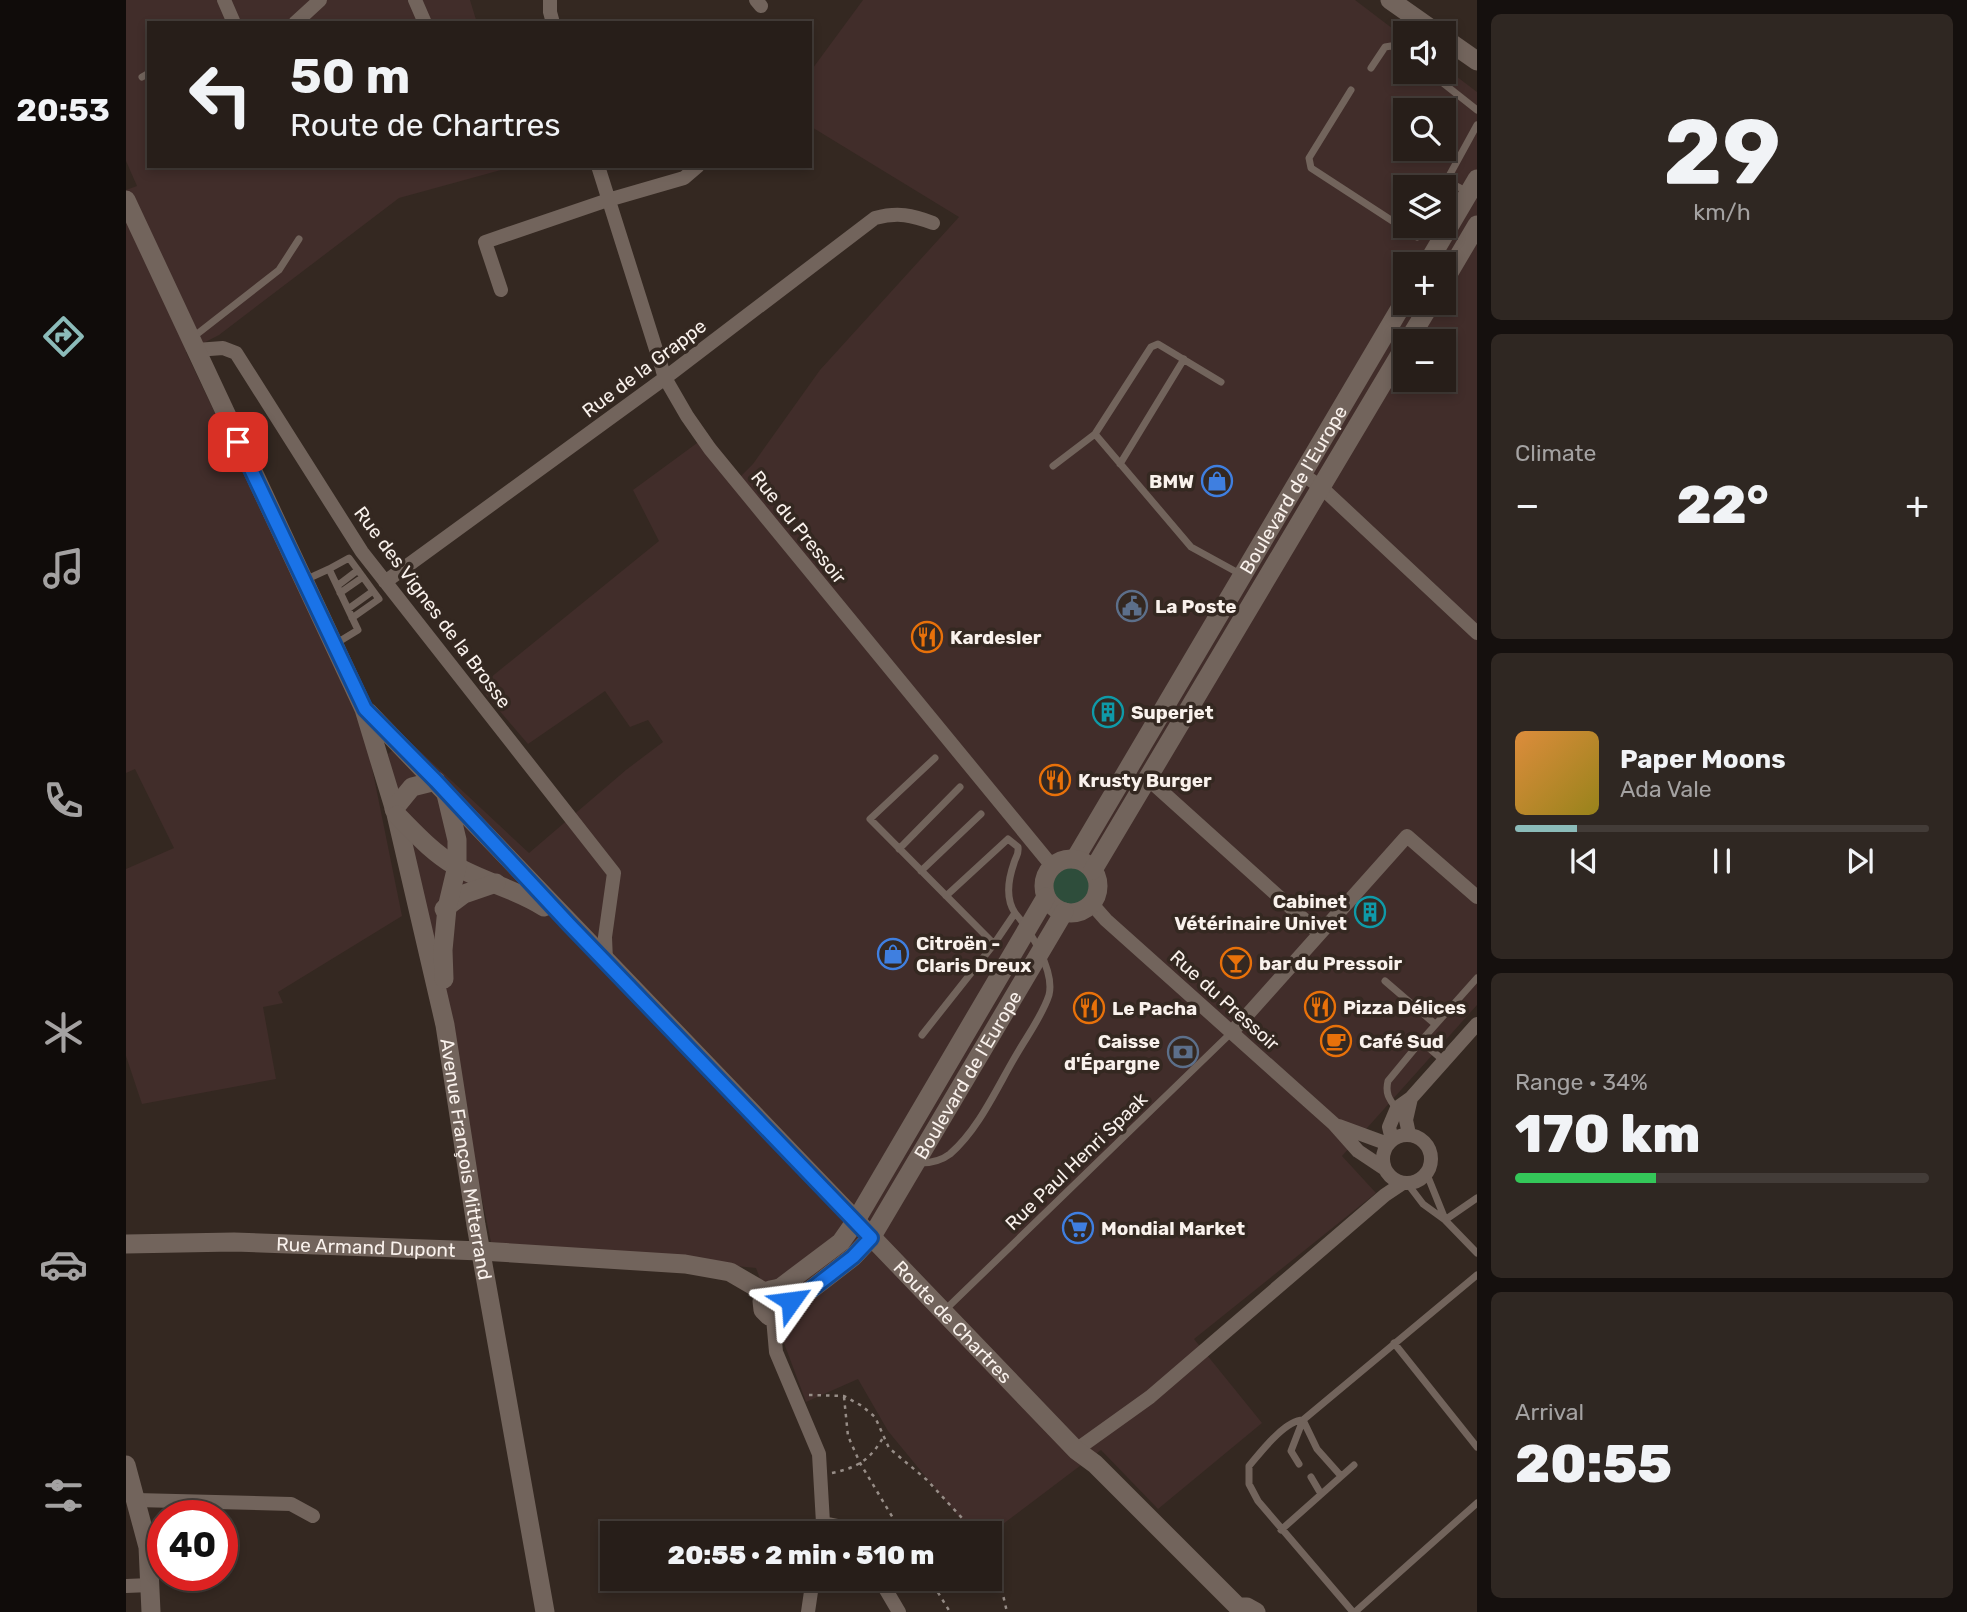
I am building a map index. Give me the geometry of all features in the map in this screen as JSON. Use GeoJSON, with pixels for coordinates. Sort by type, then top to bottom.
{"type":"FeatureCollection","features":[{"type":"Feature","properties":{"kind":"street"},"geometry":{"type":"LineString","coordinates":[[224,0],[233,21]]}},
{"type":"Feature","properties":{"kind":"street"},"geometry":{"type":"LineString","coordinates":[[297,21],[320,0]]}},
{"type":"Feature","properties":{"kind":"street"},"geometry":{"type":"LineString","coordinates":[[415,0],[424,21]]}},
{"type":"Feature","properties":{"kind":"street"},"geometry":{"type":"LineString","coordinates":[[550,0],[552,21]]}},
{"type":"Feature","properties":{"kind":"street"},"geometry":{"type":"LineString","coordinates":[[1390,0],[1420,21]]}},
{"type":"Feature","properties":{"kind":"street"},"geometry":{"type":"LineString","coordinates":[[1456,46],[1477,61]]}},
{"type":"Feature","properties":{"kind":"street","name":"Rue du Pressoir"},"geometry":{"type":"LineString","coordinates":[[599,168],[665,378],[687,416],[710,449],[1052,866]]}},
{"type":"Feature","properties":{"kind":"street"},"geometry":{"type":"LineString","coordinates":[[502,290],[485,242],[608,200],[684,178],[696,168]]}},
{"type":"Feature","properties":{"kind":"street"},"geometry":{"type":"LineString","coordinates":[[1435,252],[1474,190]]}},
{"type":"Feature","properties":{"kind":"street"},"geometry":{"type":"LineString","coordinates":[[126,200],[365,709]]}},
{"type":"Feature","properties":{"kind":"street","name":"Rue de la Grappe"},"geometry":{"type":"LineString","coordinates":[[379,587],[665,378],[876,218],[893,214],[911,215],[933,223]]}},
{"type":"Feature","properties":{"kind":"street"},"geometry":{"type":"LineString","coordinates":[[1456,261],[1477,225]]}},
{"type":"Feature","properties":{"kind":"street","name":"Boulevard de l'Europe"},"geometry":{"type":"LineString","coordinates":[[1075,859],[1396,315]]}},
{"type":"Feature","properties":{"kind":"street","name":"Rue des Vignes de la Brosse"},"geometry":{"type":"LineString","coordinates":[[194,344],[223,348],[236,354],[362,552],[379,587],[614,873],[605,937],[606,961]]}},
{"type":"Feature","properties":{"kind":"street","name":"Boulevard de l'Europe"},"geometry":{"type":"LineString","coordinates":[[1091,903],[1098,887],[1093,870],[1393,366]]}},
{"type":"Feature","properties":{"kind":"street"},"geometry":{"type":"LineString","coordinates":[[1302,474],[1321,487],[1477,633]]}},
{"type":"Feature","properties":{"kind":"street","name":"Route de Chartres"},"geometry":{"type":"LineString","coordinates":[[365,709],[942,1312],[1076,1450],[1095,1464],[1180,1557],[1217,1584],[1239,1611]]}},
{"type":"Feature","properties":{"kind":"street","name":"Avenue François Mitterrand"},"geometry":{"type":"LineString","coordinates":[[365,709],[395,811],[445,1025],[481,1251],[545,1612]]}},
{"type":"Feature","properties":{"kind":"street"},"geometry":{"type":"LineString","coordinates":[[1147,778],[1319,933]]}},
{"type":"Feature","properties":{"kind":"street"},"geometry":{"type":"LineString","coordinates":[[445,1025],[443,950],[447,908],[457,866],[457,840],[440,786],[412,787],[395,811],[432,850],[457,866],[527,897],[569,924]]}},
{"type":"Feature","properties":{"kind":"street"},"geometry":{"type":"LineString","coordinates":[[1233,1032],[1408,836],[1477,897]]}},
{"type":"Feature","properties":{"kind":"street"},"geometry":{"type":"LineString","coordinates":[[1052,866],[1059,861],[1075,859],[1093,870]]}},
{"type":"Feature","properties":{"kind":"street","name":"Boulevard de l'Europe"},"geometry":{"type":"LineString","coordinates":[[855,1222],[914,1122],[1021,920],[1046,897],[1044,880],[1052,866]]}},
{"type":"Feature","properties":{"kind":"street"},"geometry":{"type":"LineString","coordinates":[[417,904],[433,912],[447,908],[464,894],[496,883]]}},
{"type":"Feature","properties":{"kind":"street"},"geometry":{"type":"LineString","coordinates":[[1046,897],[1057,909],[1065,912],[1079,911],[1091,903]]}},
{"type":"Feature","properties":{"kind":"street","name":"Rue du Pressoir"},"geometry":{"type":"LineString","coordinates":[[1091,903],[1334,1124],[1358,1151],[1396,1178]]}},
{"type":"Feature","properties":{"kind":"street","name":"Boulevard de l'Europe"},"geometry":{"type":"LineString","coordinates":[[871,1238],[1065,912]]}},
{"type":"Feature","properties":{"kind":"street"},"geometry":{"type":"LineString","coordinates":[[1396,1178],[1383,1153],[1390,1142],[1389,1127],[1397,1108],[1411,1098],[1477,1024]]}},
{"type":"Feature","properties":{"kind":"street"},"geometry":{"type":"LineString","coordinates":[[1409,1135],[1406,1120],[1411,1098]]}},
{"type":"Feature","properties":{"kind":"street"},"geometry":{"type":"LineString","coordinates":[[914,1122],[933,1133]]}},
{"type":"Feature","properties":{"kind":"street","name":"Rue du Pressoir"},"geometry":{"type":"LineString","coordinates":[[1334,1124],[1390,1142]]}},
{"type":"Feature","properties":{"kind":"street"},"geometry":{"type":"LineString","coordinates":[[1390,1142],[1409,1135],[1416,1136],[1428,1147],[1431,1161],[1418,1180],[1396,1178]]}},
{"type":"Feature","properties":{"kind":"street"},"geometry":{"type":"LineString","coordinates":[[1076,1450],[1150,1396],[1385,1195],[1396,1178]]}},
{"type":"Feature","properties":{"kind":"street"},"geometry":{"type":"LineString","coordinates":[[855,1222],[841,1242],[773,1290],[762,1305],[766,1313],[773,1318],[783,1316],[791,1305],[853,1257],[871,1238]]}},
{"type":"Feature","properties":{"kind":"street","name":"Rue Armand Dupont"},"geometry":{"type":"LineString","coordinates":[[126,1244],[234,1242],[481,1251],[685,1264],[720,1268],[773,1290]]}},
{"type":"Feature","properties":{"kind":"street"},"geometry":{"type":"LineString","coordinates":[[773,1290],[788,1293],[791,1305]]}},
{"type":"Feature","properties":{"kind":"street"},"geometry":{"type":"LineString","coordinates":[[773,1318],[776,1352],[819,1454],[822,1521]]}},
{"type":"Feature","properties":{"kind":"street"},"geometry":{"type":"LineString","coordinates":[[126,1467],[147,1543]]}},
{"type":"Feature","properties":{"kind":"street"},"geometry":{"type":"LineString","coordinates":[[136,1500],[291,1504],[313,1516]]}},
{"type":"Feature","properties":{"kind":"street"},"geometry":{"type":"LineString","coordinates":[[126,1586],[147,1586]]}},
{"type":"Feature","properties":{"kind":"street"},"geometry":{"type":"LineString","coordinates":[[150,1591],[151,1612]]}},
{"type":"Feature","properties":{"kind":"street"},"geometry":{"type":"LineString","coordinates":[[808,1612],[811,1591]]}},
{"type":"Feature","properties":{"kind":"street"},"geometry":{"type":"LineString","coordinates":[[887,1591],[899,1612]]}},
{"type":"Feature","properties":{"kind":"lane"},"geometry":{"type":"LineString","coordinates":[[1371,68],[1385,47],[1393,47]]}},
{"type":"Feature","properties":{"kind":"lane"},"geometry":{"type":"LineString","coordinates":[[1445,84],[1477,110]]}},
{"type":"Feature","properties":{"kind":"lane"},"geometry":{"type":"LineString","coordinates":[[1350,90],[1308,158],[1308,163],[1311,168],[1393,221]]}},
{"type":"Feature","properties":{"kind":"lane"},"geometry":{"type":"LineString","coordinates":[[1450,175],[1477,125]]}},
{"type":"Feature","properties":{"kind":"lane"},"geometry":{"type":"LineString","coordinates":[[1456,186],[1474,190]]}},
{"type":"Feature","properties":{"kind":"lane"},"geometry":{"type":"LineString","coordinates":[[194,344],[279,270],[299,239]]}},
{"type":"Feature","properties":{"kind":"lane"},"geometry":{"type":"LineString","coordinates":[[1054,466],[1095,434],[1151,347],[1158,344],[1221,382]]}},
{"type":"Feature","properties":{"kind":"lane"},"geometry":{"type":"LineString","coordinates":[[1120,464],[1184,359]]}},
{"type":"Feature","properties":{"kind":"lane"},"geometry":{"type":"LineString","coordinates":[[1095,434],[1191,547],[1242,575]]}},
{"type":"Feature","properties":{"kind":"lane"},"geometry":{"type":"LineString","coordinates":[[304,580],[349,558],[360,574],[379,587]]}},
{"type":"Feature","properties":{"kind":"lane"},"geometry":{"type":"LineString","coordinates":[[329,569],[358,630],[334,645]]}},
{"type":"Feature","properties":{"kind":"lane"},"geometry":{"type":"LineString","coordinates":[[339,590],[360,574]]}},
{"type":"Feature","properties":{"kind":"lane"},"geometry":{"type":"LineString","coordinates":[[348,609],[379,587]]}},
{"type":"Feature","properties":{"kind":"lane"},"geometry":{"type":"LineString","coordinates":[[352,618],[379,598],[379,587]]}},
{"type":"Feature","properties":{"kind":"lane"},"geometry":{"type":"LineString","coordinates":[[935,758],[871,816],[872,821],[994,944]]}},
{"type":"Feature","properties":{"kind":"lane"},"geometry":{"type":"LineString","coordinates":[[899,849],[960,787]]}},
{"type":"Feature","properties":{"kind":"lane"},"geometry":{"type":"LineString","coordinates":[[921,870],[981,814]]}},
{"type":"Feature","properties":{"kind":"lane"},"geometry":{"type":"LineString","coordinates":[[915,1163],[932,1163],[949,1155],[974,1126],[1031,1031],[1049,995],[1049,981],[1040,953],[1008,903],[1008,888],[1019,853],[1014,842],[1008,839],[946,896]]}},
{"type":"Feature","properties":{"kind":"lane"},"geometry":{"type":"LineString","coordinates":[[922,1035],[994,944],[1021,920]]}},
{"type":"Feature","properties":{"kind":"lane"},"geometry":{"type":"LineString","coordinates":[[1397,1108],[1388,1098],[1388,1082],[1477,978]]}},
{"type":"Feature","properties":{"kind":"lane"},"geometry":{"type":"LineString","coordinates":[[1385,981],[1435,1024]]}},
{"type":"Feature","properties":{"kind":"lane","name":"Rue Paul Henri Spaak"},"geometry":{"type":"LineString","coordinates":[[942,1312],[1233,1032]]}},
{"type":"Feature","properties":{"kind":"lane"},"geometry":{"type":"LineString","coordinates":[[1421,1041],[1444,1061]]}},
{"type":"Feature","properties":{"kind":"lane"},"geometry":{"type":"LineString","coordinates":[[1426,1172],[1445,1220]]}},
{"type":"Feature","properties":{"kind":"lane"},"geometry":{"type":"LineString","coordinates":[[1396,1178],[1477,1252]]}},
{"type":"Feature","properties":{"kind":"lane"},"geometry":{"type":"LineString","coordinates":[[1445,1220],[1477,1198]]}},
{"type":"Feature","properties":{"kind":"lane"},"geometry":{"type":"LineString","coordinates":[[1300,1464],[1291,1451],[1303,1420],[1477,1275]]}},
{"type":"Feature","properties":{"kind":"lane"},"geometry":{"type":"LineString","coordinates":[[1394,1343],[1477,1447]]}},
{"type":"Feature","properties":{"kind":"lane"},"geometry":{"type":"LineString","coordinates":[[1303,1420],[1297,1420],[1274,1438],[1249,1466],[1249,1484],[1258,1502],[1354,1612],[1477,1503]]}},
{"type":"Feature","properties":{"kind":"lane"},"geometry":{"type":"LineString","coordinates":[[1303,1420],[1317,1450],[1341,1476]]}},
{"type":"Feature","properties":{"kind":"lane"},"geometry":{"type":"LineString","coordinates":[[1281,1530],[1354,1465]]}},
{"type":"Feature","properties":{"kind":"lane"},"geometry":{"type":"LineString","coordinates":[[1311,1477],[1321,1494]]}},
{"type":"Feature","properties":{"kind":"path"},"geometry":{"type":"LineString","coordinates":[[795,1395],[844,1396],[862,1406],[875,1418],[889,1448],[927,1480],[964,1521]]}},
{"type":"Feature","properties":{"kind":"path"},"geometry":{"type":"LineString","coordinates":[[844,1396],[848,1436],[860,1463],[895,1521]]}},
{"type":"Feature","properties":{"kind":"path"},"geometry":{"type":"LineString","coordinates":[[820,1476],[852,1469],[874,1454],[884,1436]]}},
{"type":"Feature","properties":{"kind":"path"},"geometry":{"type":"LineString","coordinates":[[937,1591],[950,1612]]}},
{"type":"Feature","properties":{"kind":"path"},"geometry":{"type":"LineString","coordinates":[[1001,1591],[1007,1612]]}},
{"type":"Feature","properties":{"kind":"shaded area"},"geometry":{"type":"Polygon","coordinates":[[[126,0],[470,0],[476,21],[147,21],[147,168],[508,168],[399,198],[219,335],[186,352],[364,728],[402,916],[278,992],[283,1003],[263,1007],[276,1079],[142,1104],[126,1056],[126,869],[174,848],[135,769],[126,773],[126,190],[137,186],[126,161],[126,0]]]}},
{"type":"Feature","properties":{"kind":"shaded area"},"geometry":{"type":"Polygon","coordinates":[[[863,0],[1355,0],[1393,29],[1393,84],[1456,84],[1456,76],[1477,92],[1477,1005],[1342,1156],[1376,1193],[1194,1339],[1262,1423],[1158,1509],[1101,1450],[1002,1525],[1002,1521],[962,1521],[888,1431],[858,1379],[806,1402],[756,1268],[491,1242],[388,754],[407,739],[529,853],[663,742],[648,720],[630,727],[605,691],[528,744],[479,687],[659,541],[633,490],[708,435],[741,476],[753,464],[820,370],[959,217],[812,127],[812,69],[863,0]]]}},
{"type":"Feature","properties":{"kind":"green space"},"geometry":{"type":"Polygon","coordinates":[[[1070,864],[1085,870],[1091,885],[1085,900],[1070,906],[1055,900],[1049,885],[1055,870],[1070,864]]]}},
{"type":"Feature","properties":{"kind":"place","name":"BMW"},"geometry":{"type":"Point","coordinates":[1217,481]}},
{"type":"Feature","properties":{"kind":"place","name":"La Poste"},"geometry":{"type":"Point","coordinates":[1132,606]}},
{"type":"Feature","properties":{"kind":"place","name":"Kardesler"},"geometry":{"type":"Point","coordinates":[927,637]}},
{"type":"Feature","properties":{"kind":"place","name":"Superjet"},"geometry":{"type":"Point","coordinates":[1108,712]}},
{"type":"Feature","properties":{"kind":"place","name":"Krusty Burger"},"geometry":{"type":"Point","coordinates":[1055,780]}},
{"type":"Feature","properties":{"kind":"place","name":"Cabinet Vétérinaire Univet"},"geometry":{"type":"Point","coordinates":[1370,912]}},
{"type":"Feature","properties":{"kind":"place","name":"Citroën - Claris Dreux"},"geometry":{"type":"Point","coordinates":[893,954]}},
{"type":"Feature","properties":{"kind":"place","name":"bar du Pressoir"},"geometry":{"type":"Point","coordinates":[1236,963]}},
{"type":"Feature","properties":{"kind":"place","name":"Pizza Délices"},"geometry":{"type":"Point","coordinates":[1320,1007]}},
{"type":"Feature","properties":{"kind":"place","name":"Le Pacha"},"geometry":{"type":"Point","coordinates":[1089,1008]}},
{"type":"Feature","properties":{"kind":"place","name":"Café Sud"},"geometry":{"type":"Point","coordinates":[1336,1041]}},
{"type":"Feature","properties":{"kind":"place","name":"Caisse d'Épargne"},"geometry":{"type":"Point","coordinates":[1183,1052]}},
{"type":"Feature","properties":{"kind":"place","name":"Mondial Market"},"geometry":{"type":"Point","coordinates":[1078,1228]}},
{"type":"Feature","properties":{"kind":"route"},"geometry":{"type":"LineString","coordinates":[[238,442],[365,709],[871,1238],[853,1257],[791,1305],[791,1301]]}}]}
